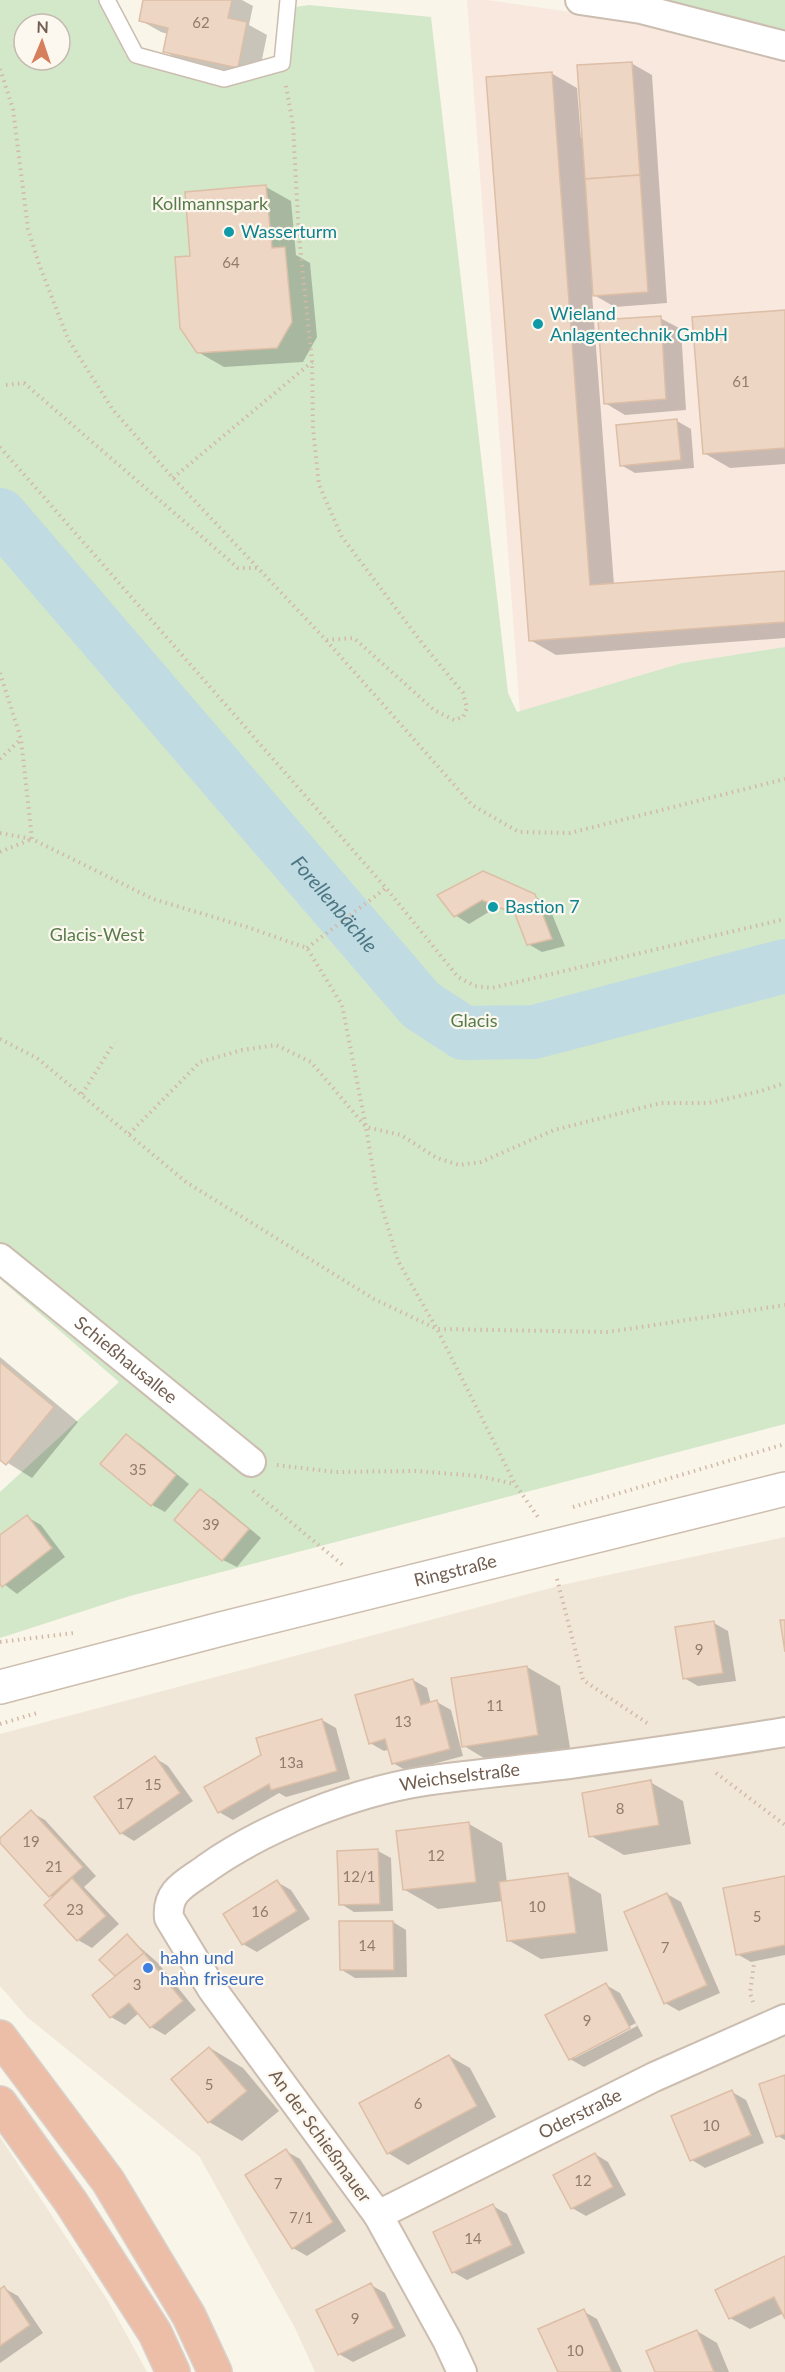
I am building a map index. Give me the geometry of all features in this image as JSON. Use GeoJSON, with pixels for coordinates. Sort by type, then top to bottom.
{"type":"FeatureCollection","features":[{"type":"Feature","properties":{"kind":"highway"},"geometry":{"type":"LineString","coordinates":[[0,2037],[108,2181],[189,2316],[215,2372]]}},
{"type":"Feature","properties":{"kind":"highway"},"geometry":{"type":"LineString","coordinates":[[0,2103],[71,2202],[155,2333],[173,2372]]}},
{"type":"Feature","properties":{"kind":"main road","name":"Ringstraße"},"geometry":{"type":"LineString","coordinates":[[0,1687],[124,1653],[785,1489]]}},
{"type":"Feature","properties":{"kind":"main road","name":"Ringstraße"},"geometry":{"type":"LineString","coordinates":[[0,1673],[124,1653]]}},
{"type":"Feature","properties":{"kind":"street"},"geometry":{"type":"LineString","coordinates":[[580,0],[641,9],[785,46]]}},
{"type":"Feature","properties":{"kind":"street","name":"Schießhausallee"},"geometry":{"type":"LineString","coordinates":[[0,1258],[251,1462]]}},
{"type":"Feature","properties":{"kind":"street","name":"Weichselstraße"},"geometry":{"type":"LineString","coordinates":[[168,1907],[174,1892],[227,1854],[300,1818],[368,1795],[424,1781],[684,1749],[785,1732]]}},
{"type":"Feature","properties":{"kind":"street","name":"An der Schießmauer"},"geometry":{"type":"LineString","coordinates":[[168,1907],[169,1918],[212,1989],[378,2216],[447,2340],[462,2372]]}},
{"type":"Feature","properties":{"kind":"street","name":"Oderstraße"},"geometry":{"type":"LineString","coordinates":[[378,2216],[654,2077],[775,2023]]}},
{"type":"Feature","properties":{"kind":"lane"},"geometry":{"type":"LineString","coordinates":[[107,0],[136,55],[224,79],[282,63],[288,0]]}},
{"type":"Feature","properties":{"kind":"path"},"geometry":{"type":"LineString","coordinates":[[282,63],[293,125],[299,237],[312,362],[313,429],[319,485],[342,537],[463,693],[467,708],[463,717],[454,720],[434,710],[354,638],[326,640]]}},
{"type":"Feature","properties":{"kind":"path"},"geometry":{"type":"LineString","coordinates":[[0,69],[12,109],[28,229],[39,264],[68,339],[113,410],[172,478],[326,640],[472,805],[519,832],[570,832],[785,779]]}},
{"type":"Feature","properties":{"kind":"path"},"geometry":{"type":"LineString","coordinates":[[172,478],[312,362]]}},
{"type":"Feature","properties":{"kind":"path"},"geometry":{"type":"LineString","coordinates":[[6,385],[24,382],[238,568],[260,568]]}},
{"type":"Feature","properties":{"kind":"path"},"geometry":{"type":"LineString","coordinates":[[0,447],[386,888],[458,977],[475,986],[492,988],[785,919]]}},
{"type":"Feature","properties":{"kind":"path"},"geometry":{"type":"LineString","coordinates":[[0,673],[21,739],[32,839]]}},
{"type":"Feature","properties":{"kind":"path"},"geometry":{"type":"LineString","coordinates":[[0,759],[21,739]]}},
{"type":"Feature","properties":{"kind":"path"},"geometry":{"type":"LineString","coordinates":[[0,833],[32,839],[153,899],[247,927],[307,948],[342,1005],[376,1188],[398,1261],[437,1329],[515,1484],[539,1516]]}},
{"type":"Feature","properties":{"kind":"path"},"geometry":{"type":"LineString","coordinates":[[0,852],[32,839]]}},
{"type":"Feature","properties":{"kind":"path"},"geometry":{"type":"LineString","coordinates":[[307,948],[386,888]]}},
{"type":"Feature","properties":{"kind":"path"},"geometry":{"type":"LineString","coordinates":[[0,1039],[37,1058],[186,1182],[374,1299],[437,1329],[608,1332],[785,1305]]}},
{"type":"Feature","properties":{"kind":"path"},"geometry":{"type":"LineString","coordinates":[[82,1094],[114,1043]]}},
{"type":"Feature","properties":{"kind":"path"},"geometry":{"type":"LineString","coordinates":[[129,1134],[200,1062],[242,1050],[276,1045],[311,1062],[366,1128],[401,1135],[437,1158],[459,1165],[482,1162],[554,1130],[661,1103],[709,1103],[785,1083]]}},
{"type":"Feature","properties":{"kind":"path"},"geometry":{"type":"LineString","coordinates":[[573,1507],[785,1444]]}},
{"type":"Feature","properties":{"kind":"path"},"geometry":{"type":"LineString","coordinates":[[345,1567],[238,1479],[251,1462],[334,1472],[415,1471],[479,1476],[515,1484]]}},
{"type":"Feature","properties":{"kind":"path"},"geometry":{"type":"LineString","coordinates":[[557,1578],[583,1680],[684,1749],[785,1825]]}},
{"type":"Feature","properties":{"kind":"path"},"geometry":{"type":"LineString","coordinates":[[754,1964],[750,1993],[775,2023]]}},
{"type":"Feature","properties":{"kind":"shaded area"},"geometry":{"type":"Polygon","coordinates":[[[467,0],[487,0],[640,22],[785,58],[785,647],[682,663],[520,713],[467,0]]]}},
{"type":"Feature","properties":{"kind":"shaded area"},"geometry":{"type":"Polygon","coordinates":[[[785,1537],[785,2372],[315,2372],[295,2328],[199,2156],[27,2017],[0,1986],[0,1734],[566,1584],[785,1537]]]}},
{"type":"Feature","properties":{"kind":"shaded area"},"geometry":{"type":"Polygon","coordinates":[[[0,2137],[108,2301],[147,2372],[0,2372],[0,2137]]]}},
{"type":"Feature","properties":{"kind":"green space","name":"Glacis"},"geometry":{"type":"Polygon","coordinates":[[[0,0],[114,0],[125,55],[223,87],[281,69],[290,64],[295,7],[309,5],[431,17],[508,693],[517,712],[682,663],[785,647],[785,1424],[130,1596],[0,1638],[0,1492],[119,1382],[0,1279],[0,0]]]}},
{"type":"Feature","properties":{"kind":"green space"},"geometry":{"type":"Polygon","coordinates":[[[664,0],[785,0],[785,32],[664,0]]]}},
{"type":"Feature","properties":{"kind":"building"},"geometry":{"type":"Polygon","coordinates":[[[143,0],[232,0],[228,18],[247,22],[238,68],[163,52],[168,28],[139,21],[143,0]]]}},
{"type":"Feature","properties":{"kind":"building"},"geometry":{"type":"Polygon","coordinates":[[[632,62],[640,175],[585,179],[577,65],[632,62]]]}},
{"type":"Feature","properties":{"kind":"building","name":"Wieland Anlagentechnik GmbH"},"geometry":{"type":"Polygon","coordinates":[[[552,72],[590,585],[785,571],[785,622],[529,641],[486,77],[552,72]]]}},
{"type":"Feature","properties":{"kind":"building"},"geometry":{"type":"Polygon","coordinates":[[[640,175],[648,292],[593,296],[585,179],[640,175]]]}},
{"type":"Feature","properties":{"kind":"building"},"geometry":{"type":"Polygon","coordinates":[[[266,185],[272,248],[285,247],[292,322],[277,348],[197,353],[180,328],[175,257],[190,256],[185,192],[266,185]]]}},
{"type":"Feature","properties":{"kind":"building","name":"Wieland Anlagentechnik GmbH"},"geometry":{"type":"Polygon","coordinates":[[[785,310],[785,448],[703,454],[692,317],[785,310]]]}},
{"type":"Feature","properties":{"kind":"building"},"geometry":{"type":"Polygon","coordinates":[[[661,316],[666,399],[604,404],[598,320],[661,316]]]}},
{"type":"Feature","properties":{"kind":"building"},"geometry":{"type":"Polygon","coordinates":[[[677,419],[681,460],[620,466],[616,425],[677,419]]]}},
{"type":"Feature","properties":{"kind":"building"},"geometry":{"type":"Polygon","coordinates":[[[483,871],[535,894],[552,939],[527,945],[515,914],[482,900],[454,917],[437,895],[483,871]]]}},
{"type":"Feature","properties":{"kind":"building"},"geometry":{"type":"Polygon","coordinates":[[[0,1362],[54,1407],[6,1465],[0,1460],[0,1362]]]}},
{"type":"Feature","properties":{"kind":"building"},"geometry":{"type":"Polygon","coordinates":[[[126,1434],[176,1475],[151,1506],[100,1464],[126,1434]]]}},
{"type":"Feature","properties":{"kind":"building"},"geometry":{"type":"Polygon","coordinates":[[[200,1489],[249,1529],[222,1561],[174,1520],[200,1489]]]}},
{"type":"Feature","properties":{"kind":"building"},"geometry":{"type":"Polygon","coordinates":[[[27,1515],[52,1548],[2,1587],[0,1584],[0,1535],[27,1515]]]}},
{"type":"Feature","properties":{"kind":"building"},"geometry":{"type":"Polygon","coordinates":[[[780,1620],[785,1620],[785,1652],[780,1620]]]}},
{"type":"Feature","properties":{"kind":"building"},"geometry":{"type":"Polygon","coordinates":[[[714,1621],[723,1673],[683,1679],[675,1627],[714,1621]]]}},
{"type":"Feature","properties":{"kind":"building"},"geometry":{"type":"Polygon","coordinates":[[[527,1666],[538,1735],[462,1747],[451,1678],[527,1666]]]}},
{"type":"Feature","properties":{"kind":"building"},"geometry":{"type":"Polygon","coordinates":[[[413,1679],[421,1705],[437,1700],[450,1749],[392,1764],[385,1739],[369,1744],[355,1695],[413,1679]]]}},
{"type":"Feature","properties":{"kind":"building"},"geometry":{"type":"Polygon","coordinates":[[[322,1719],[337,1771],[271,1790],[269,1784],[218,1813],[204,1787],[261,1755],[256,1738],[322,1719]]]}},
{"type":"Feature","properties":{"kind":"building"},"geometry":{"type":"Polygon","coordinates":[[[155,1756],[180,1793],[120,1834],[94,1797],[155,1756]]]}},
{"type":"Feature","properties":{"kind":"building"},"geometry":{"type":"Polygon","coordinates":[[[651,1780],[659,1825],[589,1837],[582,1793],[651,1780]]]}},
{"type":"Feature","properties":{"kind":"building"},"geometry":{"type":"Polygon","coordinates":[[[31,1810],[83,1867],[49,1897],[0,1843],[0,1838],[31,1810]]]}},
{"type":"Feature","properties":{"kind":"building"},"geometry":{"type":"Polygon","coordinates":[[[469,1822],[476,1882],[403,1890],[396,1831],[469,1822]]]}},
{"type":"Feature","properties":{"kind":"building"},"geometry":{"type":"Polygon","coordinates":[[[378,1849],[380,1904],[339,1905],[337,1851],[378,1849]]]}},
{"type":"Feature","properties":{"kind":"building"},"geometry":{"type":"Polygon","coordinates":[[[568,1873],[576,1933],[507,1941],[499,1882],[568,1873]]]}},
{"type":"Feature","properties":{"kind":"building"},"geometry":{"type":"Polygon","coordinates":[[[785,1876],[785,1945],[736,1955],[723,1888],[785,1876]]]}},
{"type":"Feature","properties":{"kind":"building"},"geometry":{"type":"Polygon","coordinates":[[[72,1878],[106,1916],[77,1941],[44,1905],[72,1878]]]}},
{"type":"Feature","properties":{"kind":"building"},"geometry":{"type":"Polygon","coordinates":[[[277,1880],[297,1911],[242,1945],[223,1914],[277,1880]]]}},
{"type":"Feature","properties":{"kind":"building"},"geometry":{"type":"Polygon","coordinates":[[[667,1893],[707,1985],[664,2004],[624,1912],[667,1893]]]}},
{"type":"Feature","properties":{"kind":"building"},"geometry":{"type":"Polygon","coordinates":[[[339,1921],[393,1921],[394,1970],[340,1970],[339,1921]]]}},
{"type":"Feature","properties":{"kind":"building"},"geometry":{"type":"Polygon","coordinates":[[[127,1934],[144,1953],[115,1976],[99,1960],[127,1934]]]}},
{"type":"Feature","properties":{"kind":"building"},"geometry":{"type":"Polygon","coordinates":[[[144,1953],[183,2001],[150,2028],[129,2003],[110,2018],[92,1995],[144,1953]]]}},
{"type":"Feature","properties":{"kind":"building"},"geometry":{"type":"Polygon","coordinates":[[[606,1983],[630,2028],[569,2060],[545,2015],[606,1983]]]}},
{"type":"Feature","properties":{"kind":"building"},"geometry":{"type":"Polygon","coordinates":[[[209,2047],[247,2091],[208,2123],[171,2079],[209,2047]]]}},
{"type":"Feature","properties":{"kind":"building"},"geometry":{"type":"Polygon","coordinates":[[[449,2055],[477,2106],[387,2154],[359,2103],[449,2055]]]}},
{"type":"Feature","properties":{"kind":"building"},"geometry":{"type":"Polygon","coordinates":[[[785,2075],[785,2134],[776,2137],[759,2084],[785,2075]]]}},
{"type":"Feature","properties":{"kind":"building"},"geometry":{"type":"Polygon","coordinates":[[[732,2090],[751,2135],[690,2161],[671,2116],[732,2090]]]}},
{"type":"Feature","properties":{"kind":"building"},"geometry":{"type":"Polygon","coordinates":[[[286,2149],[333,2222],[292,2249],[245,2175],[286,2149]]]}},
{"type":"Feature","properties":{"kind":"building"},"geometry":{"type":"Polygon","coordinates":[[[595,2153],[613,2187],[571,2209],[553,2175],[595,2153]]]}},
{"type":"Feature","properties":{"kind":"building"},"geometry":{"type":"Polygon","coordinates":[[[493,2204],[512,2245],[452,2273],[433,2232],[493,2204]]]}},
{"type":"Feature","properties":{"kind":"building"},"geometry":{"type":"Polygon","coordinates":[[[785,2256],[785,2319],[774,2297],[729,2319],[715,2290],[785,2256]]]}},
{"type":"Feature","properties":{"kind":"building"},"geometry":{"type":"Polygon","coordinates":[[[371,2283],[394,2328],[338,2355],[316,2310],[371,2283]]]}},
{"type":"Feature","properties":{"kind":"building"},"geometry":{"type":"Polygon","coordinates":[[[4,2286],[30,2325],[0,2346],[0,2289],[4,2286]]]}},
{"type":"Feature","properties":{"kind":"building"},"geometry":{"type":"Polygon","coordinates":[[[584,2309],[612,2372],[558,2372],[538,2329],[584,2309]]]}},
{"type":"Feature","properties":{"kind":"building"},"geometry":{"type":"Polygon","coordinates":[[[697,2330],[714,2372],[655,2372],[646,2351],[697,2330]]]}},
{"type":"Feature","properties":{"kind":"waterway","name":"Forellenbächle"},"geometry":{"type":"LineString","coordinates":[[0,515],[421,1005],[464,1033],[534,1032],[785,966]]}},
{"type":"Feature","properties":{"kind":"place","name":"Wasserturm"},"geometry":{"type":"Point","coordinates":[229,232]}},
{"type":"Feature","properties":{"kind":"place","name":"Wieland Anlagentechnik GmbH"},"geometry":{"type":"Point","coordinates":[538,324]}},
{"type":"Feature","properties":{"kind":"place","name":"Bastion 7"},"geometry":{"type":"Point","coordinates":[493,907]}},
{"type":"Feature","properties":{"kind":"place","name":"hahn und hahn friseure"},"geometry":{"type":"Point","coordinates":[148,1968]}},
{"type":"Feature","properties":{"kind":"park label","name":"Kollmannspark"},"geometry":{"type":"Point","coordinates":[210,204]}},
{"type":"Feature","properties":{"kind":"park label","name":"Glacis-West"},"geometry":{"type":"Point","coordinates":[97,935]}}]}
